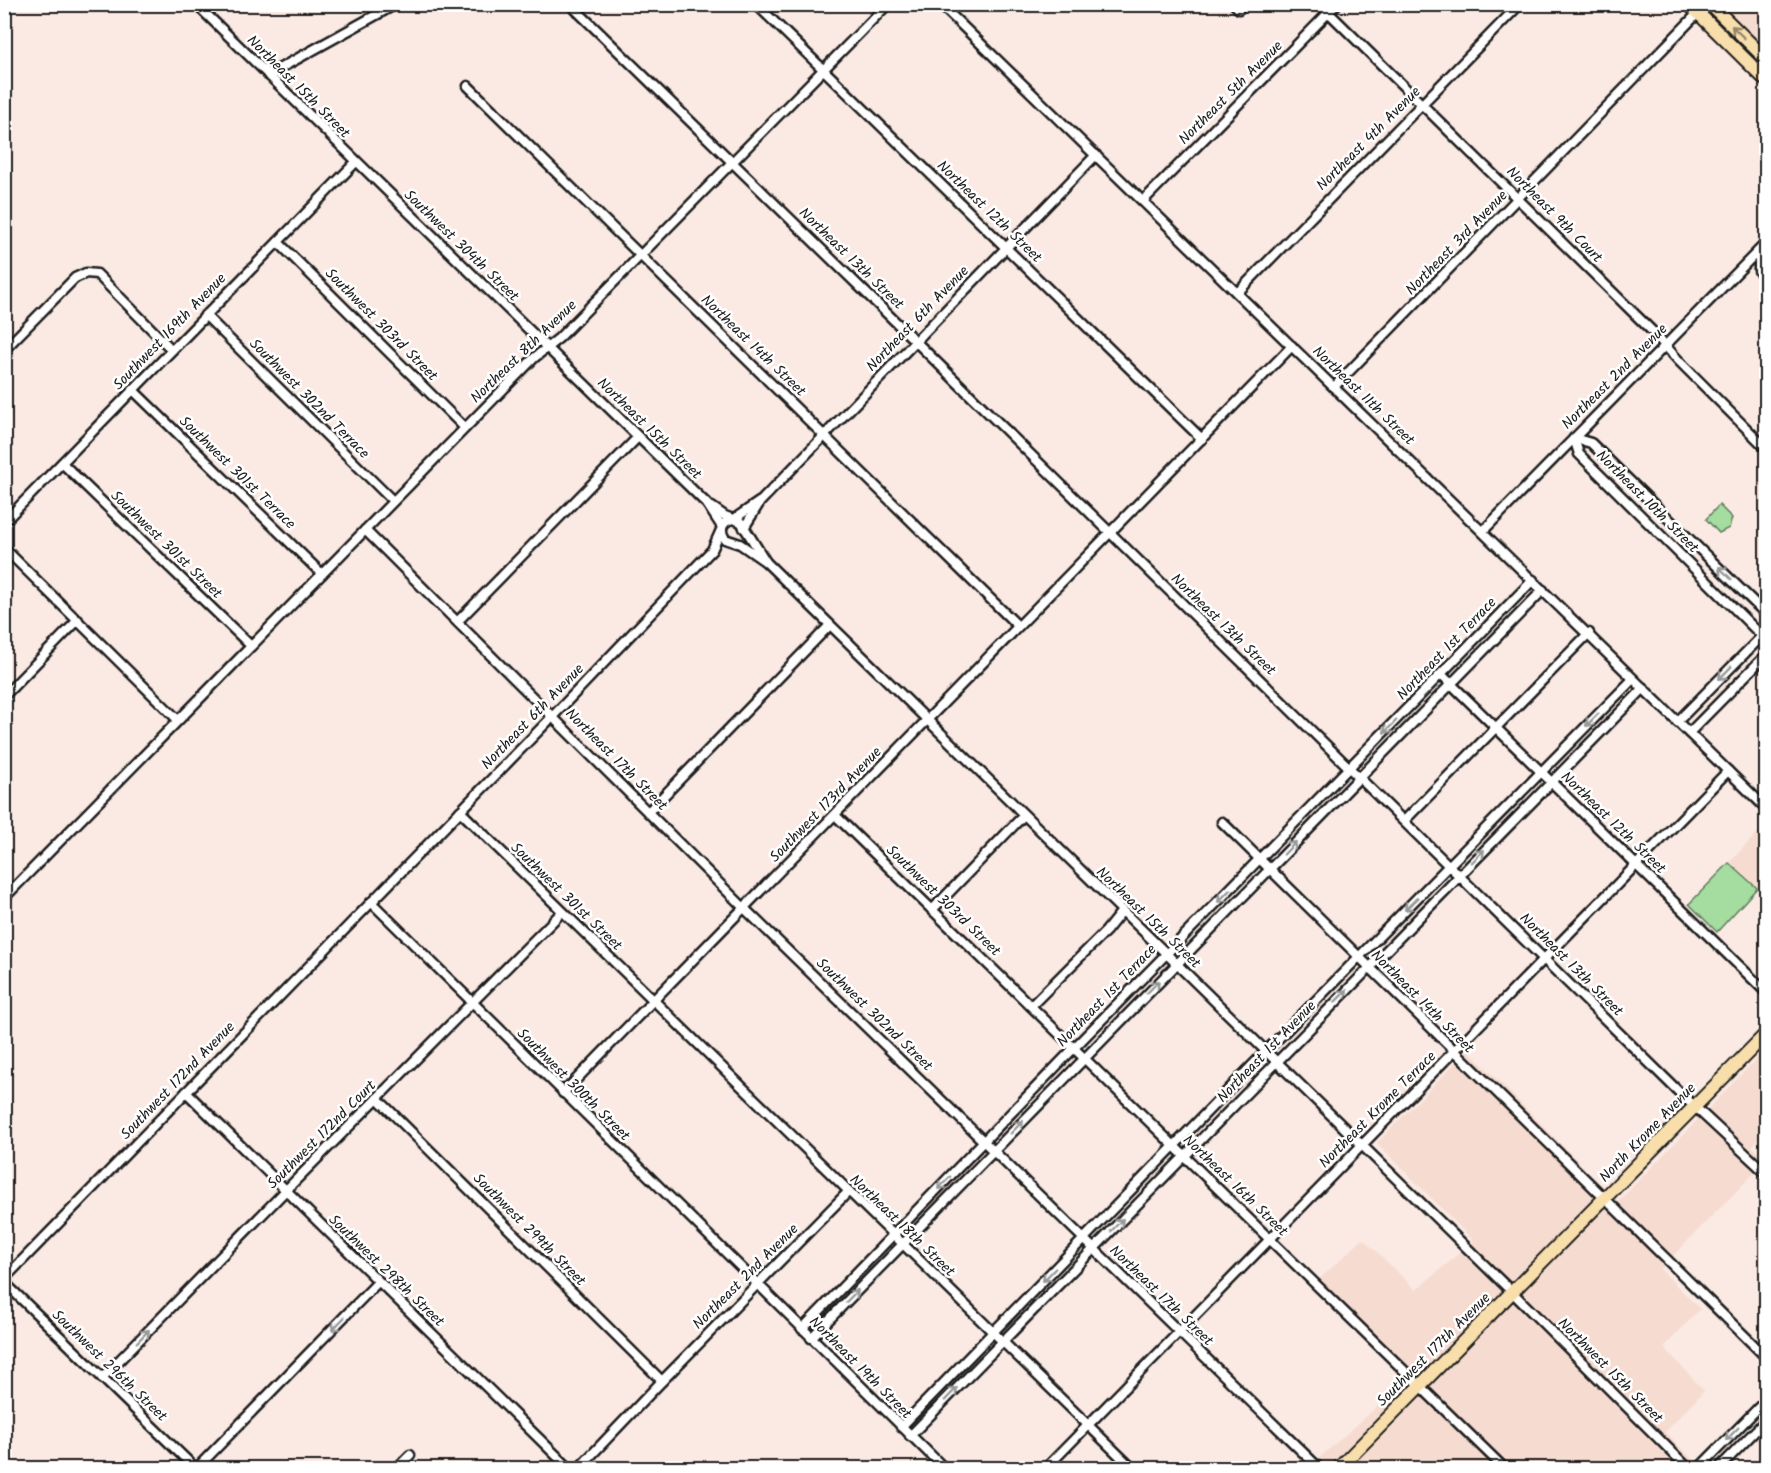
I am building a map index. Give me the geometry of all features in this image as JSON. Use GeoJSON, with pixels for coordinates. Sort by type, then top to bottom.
{"type":"FeatureCollection","features":[{"type":"Feature","properties":{"kind":"highway"},"geometry":{"type":"LineString","coordinates":[[1710,4],[1767,60]]}},
{"type":"Feature","properties":{"kind":"highway"},"geometry":{"type":"LineString","coordinates":[[1693,9],[1767,80]]}},
{"type":"Feature","properties":{"kind":"highway","name":"North Krome Avenue"},"geometry":{"type":"LineString","coordinates":[[1551,1254],[1767,1034]]}},
{"type":"Feature","properties":{"kind":"highway","name":"Southwest 177th Avenue"},"geometry":{"type":"LineString","coordinates":[[1339,1468],[1551,1254]]}},
{"type":"Feature","properties":{"kind":"street","name":"Northeast 15th Street"},"geometry":{"type":"LineString","coordinates":[[196,4],[356,162]]}},
{"type":"Feature","properties":{"kind":"street"},"geometry":{"type":"LineString","coordinates":[[268,75],[396,4]]}},
{"type":"Feature","properties":{"kind":"street","name":"Northeast 13th Street"},"geometry":{"type":"LineString","coordinates":[[570,4],[1545,959],[1767,1173]]}},
{"type":"Feature","properties":{"kind":"street","name":"Northeast 12th Street"},"geometry":{"type":"LineString","coordinates":[[756,4],[1202,439]]}},
{"type":"Feature","properties":{"kind":"street","name":"Northeast 8th Avenue"},"geometry":{"type":"LineString","coordinates":[[4,898],[534,358],[559,338],[888,4]]}},
{"type":"Feature","properties":{"kind":"street","name":"Northeast 11th Street"},"geometry":{"type":"LineString","coordinates":[[940,4],[1767,808]]}},
{"type":"Feature","properties":{"kind":"street","name":"Northeast 9th Court"},"geometry":{"type":"LineString","coordinates":[[1320,4],[1767,448]]}},
{"type":"Feature","properties":{"kind":"street","name":"Northeast 5th Avenue"},"geometry":{"type":"LineString","coordinates":[[1143,201],[1337,4]]}},
{"type":"Feature","properties":{"kind":"street","name":"Northeast 4th Avenue"},"geometry":{"type":"LineString","coordinates":[[1237,293],[1520,4]]}},
{"type":"Feature","properties":{"kind":"street","name":"Northeast 3rd Avenue"},"geometry":{"type":"LineString","coordinates":[[1334,387],[1518,199],[1693,9]]}},
{"type":"Feature","properties":{"kind":"street","name":"Northeast 14th Street"},"geometry":{"type":"LineString","coordinates":[[468,86],[1018,626]]}},
{"type":"Feature","properties":{"kind":"street","name":"Northeast 6th Avenue"},"geometry":{"type":"LineString","coordinates":[[744,528],[760,502],[1096,155]]}},
{"type":"Feature","properties":{"kind":"street","name":"Southwest 169th Avenue"},"geometry":{"type":"LineString","coordinates":[[4,522],[356,162]]}},
{"type":"Feature","properties":{"kind":"street","name":"Southwest 304th Street"},"geometry":{"type":"LineString","coordinates":[[356,162],[547,348]]}},
{"type":"Feature","properties":{"kind":"street","name":"Southwest 303rd Street"},"geometry":{"type":"LineString","coordinates":[[278,242],[465,428]]}},
{"type":"Feature","properties":{"kind":"street","name":"Northeast 2nd Avenue"},"geometry":{"type":"LineString","coordinates":[[1483,531],[1665,345],[1763,253],[1767,243]]}},
{"type":"Feature","properties":{"kind":"street"},"geometry":{"type":"LineString","coordinates":[[1763,253],[1759,272],[1767,278]]}},
{"type":"Feature","properties":{"kind":"street"},"geometry":{"type":"LineString","coordinates":[[4,350],[75,278],[86,273],[97,274],[172,350]]}},
{"type":"Feature","properties":{"kind":"street","name":"Southwest 302nd Terrace"},"geometry":{"type":"LineString","coordinates":[[205,315],[393,501]]}},
{"type":"Feature","properties":{"kind":"street"},"geometry":{"type":"LineString","coordinates":[[1110,533],[1292,346]]}},
{"type":"Feature","properties":{"kind":"street","name":"Northeast 15th Street"},"geometry":{"type":"LineString","coordinates":[[547,348],[707,504],[722,528]]}},
{"type":"Feature","properties":{"kind":"street","name":"Southwest 301st Terrace"},"geometry":{"type":"LineString","coordinates":[[133,390],[322,574]]}},
{"type":"Feature","properties":{"kind":"street"},"geometry":{"type":"LineString","coordinates":[[458,621],[638,437]]}},
{"type":"Feature","properties":{"kind":"street","name":"Northeast 10th Street"},"geometry":{"type":"LineString","coordinates":[[1574,438],[1591,443],[1767,614]]}},
{"type":"Feature","properties":{"kind":"street","name":"Northeast 10th Street"},"geometry":{"type":"LineString","coordinates":[[1574,438],[1579,454],[1765,636]]}},
{"type":"Feature","properties":{"kind":"street","name":"Southwest 301st Street"},"geometry":{"type":"LineString","coordinates":[[62,464],[251,646]]}},
{"type":"Feature","properties":{"kind":"street","name":"Northeast 6th Avenue"},"geometry":{"type":"LineString","coordinates":[[733,519],[760,502]]}},
{"type":"Feature","properties":{"kind":"street","name":"Northeast 15th Street"},"geometry":{"type":"LineString","coordinates":[[707,504],[733,519]]}},
{"type":"Feature","properties":{"kind":"street"},"geometry":{"type":"LineString","coordinates":[[733,519],[741,522],[744,528],[741,538],[733,541],[725,539],[722,528],[725,522],[733,519]]}},
{"type":"Feature","properties":{"kind":"street","name":"Northeast 6th Avenue"},"geometry":{"type":"LineString","coordinates":[[371,902],[554,716],[712,550],[722,528]]}},
{"type":"Feature","properties":{"kind":"street","name":"Northeast 15th Street"},"geometry":{"type":"LineString","coordinates":[[744,528],[766,562]]}},
{"type":"Feature","properties":{"kind":"street","name":"Northeast 17th Street"},"geometry":{"type":"LineString","coordinates":[[365,530],[744,908]]}},
{"type":"Feature","properties":{"kind":"street","name":"Southwest 173rd Avenue"},"geometry":{"type":"LineString","coordinates":[[744,908],[1110,533]]}},
{"type":"Feature","properties":{"kind":"street"},"geometry":{"type":"LineString","coordinates":[[1678,551],[1690,539]]}},
{"type":"Feature","properties":{"kind":"street","name":"Northeast 15th Street"},"geometry":{"type":"LineString","coordinates":[[733,541],[766,562],[1512,1292]]}},
{"type":"Feature","properties":{"kind":"street","name":"Northeast 6th Avenue"},"geometry":{"type":"LineString","coordinates":[[712,550],[733,541]]}},
{"type":"Feature","properties":{"kind":"street"},"geometry":{"type":"LineString","coordinates":[[4,549],[178,720]]}},
{"type":"Feature","properties":{"kind":"street","name":"Northeast 1st Terrace"},"geometry":{"type":"LineString","coordinates":[[802,1329],[1533,580]]}},
{"type":"Feature","properties":{"kind":"street","name":"Northeast 1st Terrace"},"geometry":{"type":"LineString","coordinates":[[811,1338],[1543,590]]}},
{"type":"Feature","properties":{"kind":"street"},"geometry":{"type":"LineString","coordinates":[[4,696],[78,620]]}},
{"type":"Feature","properties":{"kind":"street"},"geometry":{"type":"LineString","coordinates":[[648,812],[830,625]]}},
{"type":"Feature","properties":{"kind":"street"},"geometry":{"type":"LineString","coordinates":[[1404,821],[1588,633]]}},
{"type":"Feature","properties":{"kind":"street"},"geometry":{"type":"LineString","coordinates":[[1677,722],[1765,636]]}},
{"type":"Feature","properties":{"kind":"street"},"geometry":{"type":"LineString","coordinates":[[1689,733],[1767,655]]}},
{"type":"Feature","properties":{"kind":"street","name":"Northeast 12th Street"},"geometry":{"type":"LineString","coordinates":[[1441,674],[1767,992]]}},
{"type":"Feature","properties":{"kind":"street","name":"Northeast 1st Avenue"},"geometry":{"type":"LineString","coordinates":[[901,1427],[1540,771],[1633,679]]}},
{"type":"Feature","properties":{"kind":"street","name":"Northeast 1st Avenue"},"geometry":{"type":"LineString","coordinates":[[910,1436],[1644,688]]}},
{"type":"Feature","properties":{"kind":"street","name":"Northeast Krome Terrace"},"geometry":{"type":"LineString","coordinates":[[1046,1468],[1728,771]]}},
{"type":"Feature","properties":{"kind":"street","name":"Southwest 301st Street"},"geometry":{"type":"LineString","coordinates":[[460,811],[654,1001]]}},
{"type":"Feature","properties":{"kind":"street","name":"Southwest 303rd Street"},"geometry":{"type":"LineString","coordinates":[[835,815],[1031,1006]]}},
{"type":"Feature","properties":{"kind":"street"},"geometry":{"type":"LineString","coordinates":[[932,910],[1024,815]]}},
{"type":"Feature","properties":{"kind":"street","name":"Northeast 14th Street"},"geometry":{"type":"LineString","coordinates":[[1222,822],[1767,1357]]}},
{"type":"Feature","properties":{"kind":"street","name":"Southwest 300th Street"},"geometry":{"type":"LineString","coordinates":[[371,902],[758,1285]]}},
{"type":"Feature","properties":{"kind":"street","name":"Southwest 172nd Avenue"},"geometry":{"type":"LineString","coordinates":[[4,1280],[371,902]]}},
{"type":"Feature","properties":{"kind":"street"},"geometry":{"type":"LineString","coordinates":[[563,1093],[744,908]]}},
{"type":"Feature","properties":{"kind":"street","name":"Southwest 302nd Street"},"geometry":{"type":"LineString","coordinates":[[744,908],[985,1141]]}},
{"type":"Feature","properties":{"kind":"street"},"geometry":{"type":"LineString","coordinates":[[1031,1006],[1096,941],[1122,911]]}},
{"type":"Feature","properties":{"kind":"street","name":"Southwest 172nd Court"},"geometry":{"type":"LineString","coordinates":[[102,1378],[562,912]]}},
{"type":"Feature","properties":{"kind":"street","name":"Northeast 18th Street"},"geometry":{"type":"LineString","coordinates":[[654,1001],[1132,1468]]}},
{"type":"Feature","properties":{"kind":"street","name":"Northeast 16th Street"},"geometry":{"type":"LineString","coordinates":[[1031,1006],[1503,1468]]}},
{"type":"Feature","properties":{"kind":"street","name":"Southwest 298th Street"},"geometry":{"type":"LineString","coordinates":[[186,1092],[569,1468]]}},
{"type":"Feature","properties":{"kind":"street","name":"Southwest 299th Street"},"geometry":{"type":"LineString","coordinates":[[377,1098],[662,1381]]}},
{"type":"Feature","properties":{"kind":"street","name":"Northeast 17th Street"},"geometry":{"type":"LineString","coordinates":[[985,1141],[1319,1468]]}},
{"type":"Feature","properties":{"kind":"street","name":"Northeast 2nd Avenue"},"geometry":{"type":"LineString","coordinates":[[579,1468],[848,1192]]}},
{"type":"Feature","properties":{"kind":"street","name":"Southwest 296th Street"},"geometry":{"type":"LineString","coordinates":[[4,1280],[196,1468]]}},
{"type":"Feature","properties":{"kind":"street"},"geometry":{"type":"LineString","coordinates":[[196,1468],[378,1282]]}},
{"type":"Feature","properties":{"kind":"street","name":"Northeast 19th Street"},"geometry":{"type":"LineString","coordinates":[[758,1285],[944,1468]]}},
{"type":"Feature","properties":{"kind":"street","name":"Northwest 15th Street"},"geometry":{"type":"LineString","coordinates":[[1512,1292],[1688,1468]]}},
{"type":"Feature","properties":{"kind":"street"},"geometry":{"type":"LineString","coordinates":[[1699,1468],[1767,1400]]}},
{"type":"Feature","properties":{"kind":"street"},"geometry":{"type":"LineString","coordinates":[[1719,1468],[1767,1420]]}},
{"type":"Feature","properties":{"kind":"street"},"geometry":{"type":"LineString","coordinates":[[397,1468],[410,1455]]}},
{"type":"Feature","properties":{"kind":"shaded area"},"geometry":{"type":"Polygon","coordinates":[[[1716,5],[1766,5],[1766,53],[1716,5]]]}},
{"type":"Feature","properties":{"kind":"shaded area"},"geometry":{"type":"Polygon","coordinates":[[[1766,824],[1766,898],[1729,863],[1766,824]]]}},
{"type":"Feature","properties":{"kind":"shaded area"},"geometry":{"type":"Polygon","coordinates":[[[1766,1049],[1766,1131],[1752,1146],[1766,1161],[1660,1269],[1700,1309],[1664,1347],[1704,1391],[1665,1432],[1697,1464],[1692,1468],[1328,1468],[1319,1458],[1408,1380],[1311,1287],[1363,1239],[1416,1290],[1474,1241],[1377,1143],[1468,1050],[1618,1202],[1766,1049]]]}},
{"type":"Feature","properties":{"kind":"green space"},"geometry":{"type":"Polygon","coordinates":[[[1719,505],[1732,518],[1729,528],[1719,533],[1706,519],[1719,505]]]}},
{"type":"Feature","properties":{"kind":"green space"},"geometry":{"type":"Polygon","coordinates":[[[1729,863],[1757,888],[1717,932],[1689,904],[1729,863]]]}}]}
